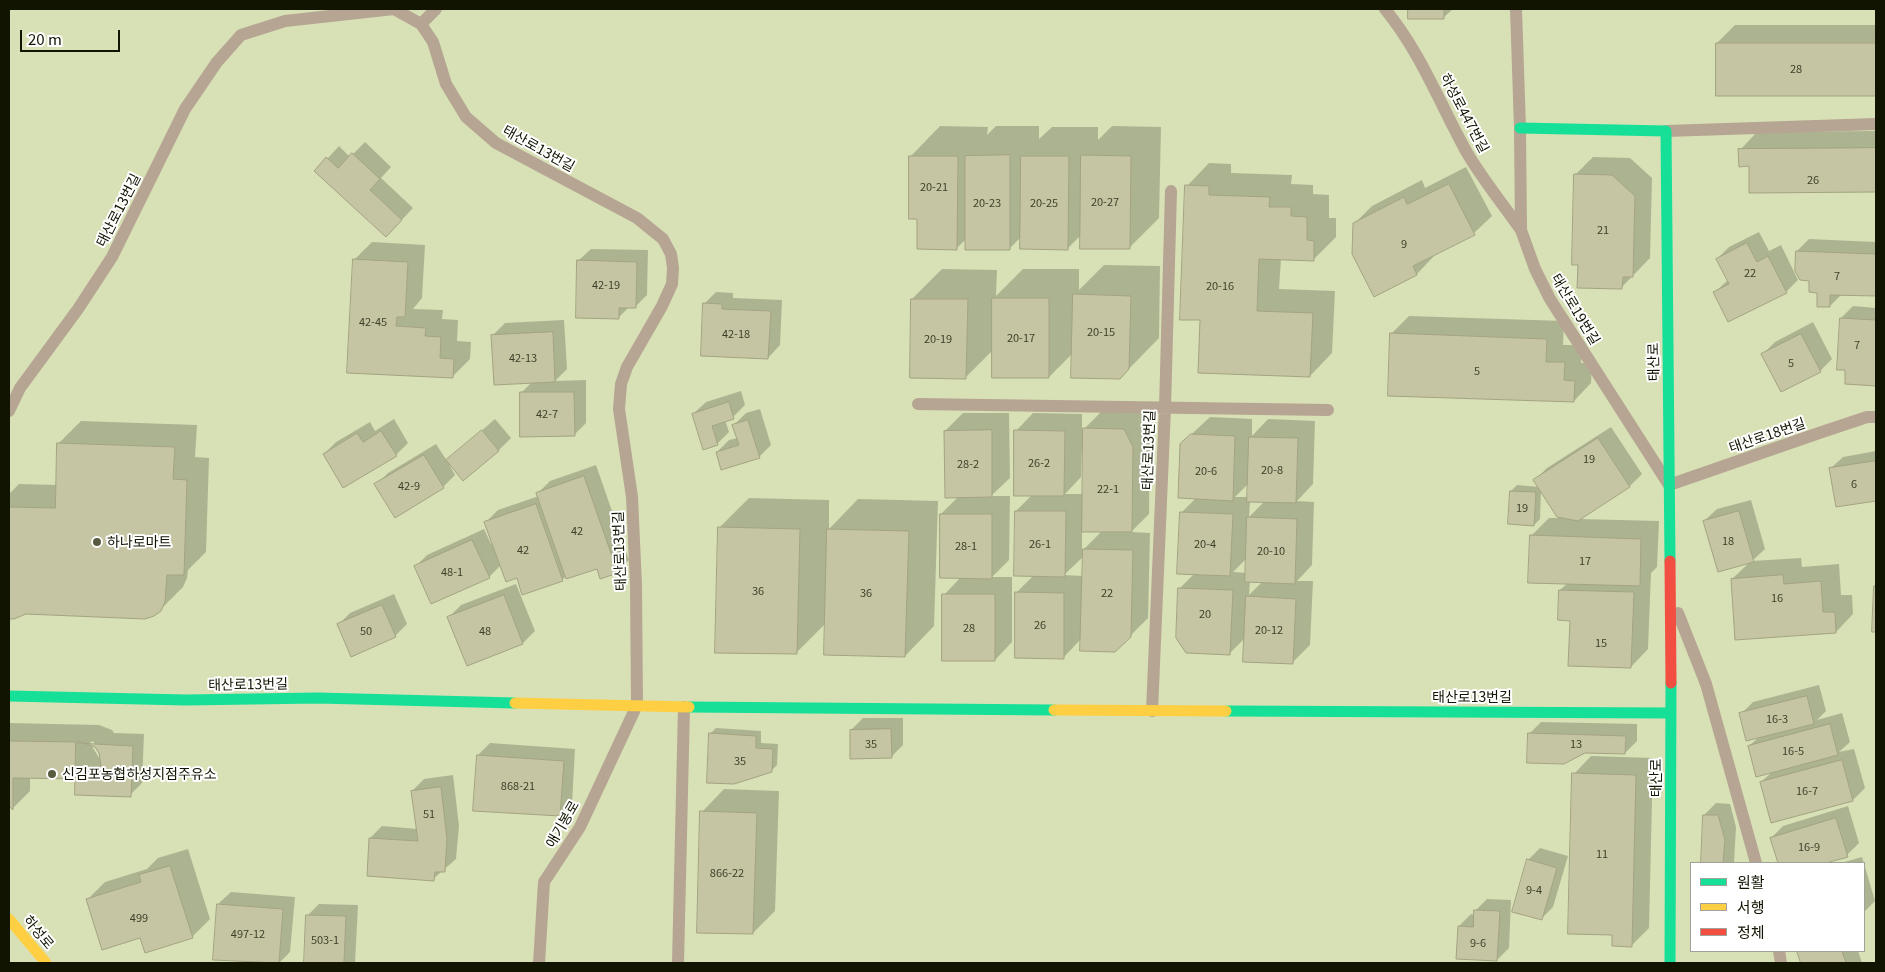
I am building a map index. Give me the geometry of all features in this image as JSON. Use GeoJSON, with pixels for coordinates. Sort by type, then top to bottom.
{"type":"FeatureCollection","features":[{"type":"Feature","properties":{"kind":"street"},"geometry":{"type":"LineString","coordinates":[[1520,128],[1666,132]]}},
{"type":"Feature","properties":{"kind":"street","name":"태산로"},"geometry":{"type":"LineString","coordinates":[[1666,132],[1672,713],[1670,963]]}},
{"type":"Feature","properties":{"kind":"street","name":"태산로13번길"},"geometry":{"type":"LineString","coordinates":[[9,696],[186,700],[328,698],[684,707],[1672,713]]}},
{"type":"Feature","properties":{"kind":"street","name":"하성로"},"geometry":{"type":"LineString","coordinates":[[9,919],[46,963]]}},
{"type":"Feature","properties":{"kind":"lane","name":"태산로13번길"},"geometry":{"type":"LineString","coordinates":[[9,411],[20,388],[78,309],[112,257],[185,109],[217,62],[241,35],[285,21],[394,9],[422,24],[433,42],[446,84],[466,117],[496,143],[637,218],[663,238],[671,254],[673,268],[672,284],[662,306],[627,367],[621,384],[619,409],[632,497],[636,585],[637,705]]}},
{"type":"Feature","properties":{"kind":"lane"},"geometry":{"type":"LineString","coordinates":[[422,24],[436,9]]}},
{"type":"Feature","properties":{"kind":"lane","name":"하성로447번길"},"geometry":{"type":"LineString","coordinates":[[1385,9],[1397,24],[1425,69],[1467,153],[1521,230]]}},
{"type":"Feature","properties":{"kind":"lane","name":"태산로19번길"},"geometry":{"type":"LineString","coordinates":[[1516,9],[1521,230],[1535,269],[1550,299],[1669,485]]}},
{"type":"Feature","properties":{"kind":"lane"},"geometry":{"type":"LineString","coordinates":[[1666,132],[1876,124]]}},
{"type":"Feature","properties":{"kind":"lane","name":"태산로13번길"},"geometry":{"type":"LineString","coordinates":[[1152,711],[1165,408],[1171,191]]}},
{"type":"Feature","properties":{"kind":"lane"},"geometry":{"type":"LineString","coordinates":[[918,404],[1328,410]]}},
{"type":"Feature","properties":{"kind":"lane","name":"태산로18번길"},"geometry":{"type":"LineString","coordinates":[[1669,485],[1822,432],[1876,417]]}},
{"type":"Feature","properties":{"kind":"lane","name":"태산로"},"geometry":{"type":"LineString","coordinates":[[1670,592],[1706,684],[1756,862]]}},
{"type":"Feature","properties":{"kind":"lane","name":"애기봉로"},"geometry":{"type":"LineString","coordinates":[[539,963],[544,882],[580,827],[637,705]]}},
{"type":"Feature","properties":{"kind":"lane"},"geometry":{"type":"LineString","coordinates":[[678,963],[684,707]]}},
{"type":"Feature","properties":{"kind":"building"},"geometry":{"type":"Polygon","coordinates":[[[1408,9],[1444,9],[1444,19],[1408,19],[1408,9]]]}},
{"type":"Feature","properties":{"kind":"building"},"geometry":{"type":"Polygon","coordinates":[[[1716,43],[1876,43],[1876,96],[1716,96],[1716,43]]]}},
{"type":"Feature","properties":{"kind":"building"},"geometry":{"type":"Polygon","coordinates":[[[1876,148],[1876,192],[1749,193],[1749,166],[1739,167],[1738,149],[1876,148]]]}},
{"type":"Feature","properties":{"kind":"building"},"geometry":{"type":"Polygon","coordinates":[[[352,153],[380,179],[370,190],[402,220],[386,237],[314,171],[326,157],[338,168],[352,153]]]}},
{"type":"Feature","properties":{"kind":"building"},"geometry":{"type":"Polygon","coordinates":[[[1010,155],[1010,250],[965,250],[965,156],[1010,155]]]}},
{"type":"Feature","properties":{"kind":"building"},"geometry":{"type":"Polygon","coordinates":[[[1081,155],[1131,156],[1130,249],[1080,249],[1081,155]]]}},
{"type":"Feature","properties":{"kind":"building"},"geometry":{"type":"Polygon","coordinates":[[[909,156],[958,156],[957,250],[917,249],[917,219],[909,219],[909,156]]]}},
{"type":"Feature","properties":{"kind":"building"},"geometry":{"type":"Polygon","coordinates":[[[1021,156],[1069,156],[1068,250],[1020,249],[1021,156]]]}},
{"type":"Feature","properties":{"kind":"building"},"geometry":{"type":"Polygon","coordinates":[[[1574,174],[1612,175],[1635,196],[1633,277],[1623,277],[1622,289],[1577,288],[1578,265],[1572,265],[1574,174]]]}},
{"type":"Feature","properties":{"kind":"building"},"geometry":{"type":"Polygon","coordinates":[[[1449,184],[1475,235],[1413,266],[1417,275],[1374,297],[1352,254],[1353,223],[1404,197],[1407,204],[1449,184]]]}},
{"type":"Feature","properties":{"kind":"building"},"geometry":{"type":"Polygon","coordinates":[[[1185,185],[1209,186],[1209,195],[1270,197],[1269,207],[1291,207],[1291,216],[1307,217],[1307,240],[1314,241],[1314,261],[1259,259],[1257,311],[1313,313],[1310,377],[1198,373],[1200,320],[1180,320],[1185,185]]]}},
{"type":"Feature","properties":{"kind":"building"},"geometry":{"type":"Polygon","coordinates":[[[1747,243],[1757,262],[1768,256],[1787,293],[1728,322],[1713,292],[1729,284],[1716,259],[1747,243]]]}},
{"type":"Feature","properties":{"kind":"building"},"geometry":{"type":"Polygon","coordinates":[[[1796,251],[1876,254],[1876,296],[1830,295],[1830,307],[1817,307],[1817,293],[1809,292],[1809,281],[1800,280],[1795,271],[1796,251]]]}},
{"type":"Feature","properties":{"kind":"building"},"geometry":{"type":"Polygon","coordinates":[[[353,259],[408,262],[405,317],[397,317],[396,326],[426,328],[425,336],[441,337],[440,358],[454,359],[453,378],[347,373],[353,259]]]}},
{"type":"Feature","properties":{"kind":"building"},"geometry":{"type":"Polygon","coordinates":[[[577,260],[637,262],[636,308],[619,308],[619,319],[576,318],[577,260]]]}},
{"type":"Feature","properties":{"kind":"building"},"geometry":{"type":"Polygon","coordinates":[[[1073,294],[1131,296],[1129,369],[1120,379],[1071,378],[1073,294]]]}},
{"type":"Feature","properties":{"kind":"building"},"geometry":{"type":"Polygon","coordinates":[[[992,298],[1049,298],[1049,378],[992,378],[992,298]]]}},
{"type":"Feature","properties":{"kind":"building"},"geometry":{"type":"Polygon","coordinates":[[[911,299],[968,299],[966,379],[910,378],[911,299]]]}},
{"type":"Feature","properties":{"kind":"building"},"geometry":{"type":"Polygon","coordinates":[[[703,303],[722,304],[722,309],[771,311],[768,359],[701,356],[703,303]]]}},
{"type":"Feature","properties":{"kind":"building"},"geometry":{"type":"Polygon","coordinates":[[[1840,318],[1876,320],[1876,386],[1845,384],[1845,370],[1837,370],[1840,318]]]}},
{"type":"Feature","properties":{"kind":"building"},"geometry":{"type":"Polygon","coordinates":[[[553,332],[555,382],[494,385],[491,335],[553,332]]]}},
{"type":"Feature","properties":{"kind":"building"},"geometry":{"type":"Polygon","coordinates":[[[1390,333],[1547,339],[1546,362],[1565,362],[1564,380],[1575,381],[1574,402],[1388,396],[1390,333]]]}},
{"type":"Feature","properties":{"kind":"building"},"geometry":{"type":"Polygon","coordinates":[[[1801,334],[1821,372],[1781,392],[1761,354],[1801,334]]]}},
{"type":"Feature","properties":{"kind":"building"},"geometry":{"type":"Polygon","coordinates":[[[520,392],[574,392],[575,436],[520,437],[520,392]]]}},
{"type":"Feature","properties":{"kind":"building"},"geometry":{"type":"Polygon","coordinates":[[[729,402],[734,419],[712,426],[718,445],[703,450],[692,414],[729,402]]]}},
{"type":"Feature","properties":{"kind":"building"},"geometry":{"type":"Polygon","coordinates":[[[748,420],[760,458],[721,470],[716,452],[739,445],[732,425],[748,420]]]}},
{"type":"Feature","properties":{"kind":"building"},"geometry":{"type":"Polygon","coordinates":[[[1083,428],[1124,429],[1133,447],[1132,532],[1082,532],[1083,428]]]}},
{"type":"Feature","properties":{"kind":"building"},"geometry":{"type":"Polygon","coordinates":[[[482,430],[499,451],[463,481],[446,460],[482,430]]]}},
{"type":"Feature","properties":{"kind":"building"},"geometry":{"type":"Polygon","coordinates":[[[992,430],[992,497],[945,498],[944,431],[992,430]]]}},
{"type":"Feature","properties":{"kind":"building"},"geometry":{"type":"Polygon","coordinates":[[[1014,430],[1065,431],[1064,496],[1014,496],[1014,430]]]}},
{"type":"Feature","properties":{"kind":"building"},"geometry":{"type":"Polygon","coordinates":[[[381,431],[397,456],[343,488],[323,454],[357,433],[363,442],[381,431]]]}},
{"type":"Feature","properties":{"kind":"building"},"geometry":{"type":"Polygon","coordinates":[[[1191,434],[1235,436],[1233,501],[1178,498],[1180,444],[1191,434]]]}},
{"type":"Feature","properties":{"kind":"building"},"geometry":{"type":"Polygon","coordinates":[[[1249,437],[1298,438],[1296,503],[1247,502],[1249,437]]]}},
{"type":"Feature","properties":{"kind":"building"},"geometry":{"type":"Polygon","coordinates":[[[1598,438],[1630,487],[1578,521],[1557,517],[1533,480],[1598,438]]]}},
{"type":"Feature","properties":{"kind":"building","name":"하나로마트"},"geometry":{"type":"Polygon","coordinates":[[[57,443],[175,447],[173,479],[187,480],[184,575],[167,575],[165,602],[161,611],[154,616],[145,619],[26,614],[9,619],[9,507],[55,508],[57,443]]]}},
{"type":"Feature","properties":{"kind":"building"},"geometry":{"type":"Polygon","coordinates":[[[424,455],[444,488],[395,518],[374,484],[424,455]]]}},
{"type":"Feature","properties":{"kind":"building"},"geometry":{"type":"Polygon","coordinates":[[[1876,461],[1876,501],[1836,507],[1829,468],[1876,461]]]}},
{"type":"Feature","properties":{"kind":"building"},"geometry":{"type":"Polygon","coordinates":[[[584,476],[618,573],[600,579],[597,569],[566,579],[536,493],[584,476]]]}},
{"type":"Feature","properties":{"kind":"building"},"geometry":{"type":"Polygon","coordinates":[[[1510,491],[1536,492],[1534,526],[1508,524],[1510,491]]]}},
{"type":"Feature","properties":{"kind":"building"},"geometry":{"type":"Polygon","coordinates":[[[536,504],[563,581],[522,595],[517,578],[506,582],[484,522],[536,504]]]}},
{"type":"Feature","properties":{"kind":"building"},"geometry":{"type":"Polygon","coordinates":[[[1015,511],[1066,511],[1065,577],[1014,576],[1015,511]]]}},
{"type":"Feature","properties":{"kind":"building"},"geometry":{"type":"Polygon","coordinates":[[[1739,511],[1754,562],[1718,572],[1703,521],[1739,511]]]}},
{"type":"Feature","properties":{"kind":"building"},"geometry":{"type":"Polygon","coordinates":[[[1180,512],[1233,514],[1230,576],[1177,574],[1180,512]]]}},
{"type":"Feature","properties":{"kind":"building"},"geometry":{"type":"Polygon","coordinates":[[[940,514],[992,514],[992,579],[940,578],[940,514]]]}},
{"type":"Feature","properties":{"kind":"building"},"geometry":{"type":"Polygon","coordinates":[[[1247,517],[1297,519],[1295,584],[1245,582],[1247,517]]]}},
{"type":"Feature","properties":{"kind":"building"},"geometry":{"type":"Polygon","coordinates":[[[718,527],[800,529],[797,654],[715,653],[718,527]]]}},
{"type":"Feature","properties":{"kind":"building"},"geometry":{"type":"Polygon","coordinates":[[[827,529],[909,531],[905,657],[824,655],[827,529]]]}},
{"type":"Feature","properties":{"kind":"building"},"geometry":{"type":"Polygon","coordinates":[[[1530,535],[1641,539],[1640,586],[1528,583],[1530,535]]]}},
{"type":"Feature","properties":{"kind":"building"},"geometry":{"type":"Polygon","coordinates":[[[472,540],[490,578],[431,604],[414,566],[472,540]]]}},
{"type":"Feature","properties":{"kind":"building"},"geometry":{"type":"Polygon","coordinates":[[[1083,549],[1133,550],[1131,637],[1115,652],[1080,651],[1083,549]]]}},
{"type":"Feature","properties":{"kind":"building"},"geometry":{"type":"Polygon","coordinates":[[[1783,575],[1784,584],[1821,581],[1823,612],[1835,612],[1836,633],[1735,640],[1731,579],[1783,575]]]}},
{"type":"Feature","properties":{"kind":"building"},"geometry":{"type":"Polygon","coordinates":[[[1874,586],[1876,586],[1876,632],[1872,632],[1874,586]]]}},
{"type":"Feature","properties":{"kind":"building"},"geometry":{"type":"Polygon","coordinates":[[[1178,588],[1233,590],[1230,655],[1186,653],[1176,638],[1178,588]]]}},
{"type":"Feature","properties":{"kind":"building"},"geometry":{"type":"Polygon","coordinates":[[[1559,590],[1634,592],[1631,668],[1568,666],[1570,621],[1558,620],[1559,590]]]}},
{"type":"Feature","properties":{"kind":"building"},"geometry":{"type":"Polygon","coordinates":[[[1015,592],[1064,593],[1064,659],[1015,658],[1015,592]]]}},
{"type":"Feature","properties":{"kind":"building"},"geometry":{"type":"Polygon","coordinates":[[[942,594],[995,594],[995,661],[942,661],[942,594]]]}},
{"type":"Feature","properties":{"kind":"building"},"geometry":{"type":"Polygon","coordinates":[[[504,595],[523,644],[467,666],[447,617],[504,595]]]}},
{"type":"Feature","properties":{"kind":"building"},"geometry":{"type":"Polygon","coordinates":[[[1246,596],[1296,599],[1293,664],[1243,662],[1246,596]]]}},
{"type":"Feature","properties":{"kind":"building"},"geometry":{"type":"Polygon","coordinates":[[[382,605],[396,637],[351,657],[337,624],[382,605]]]}},
{"type":"Feature","properties":{"kind":"building"},"geometry":{"type":"Polygon","coordinates":[[[1807,696],[1814,724],[1746,741],[1739,713],[1807,696]]]}},
{"type":"Feature","properties":{"kind":"building"},"geometry":{"type":"Polygon","coordinates":[[[1830,724],[1838,755],[1756,777],[1748,746],[1830,724]]]}},
{"type":"Feature","properties":{"kind":"building"},"geometry":{"type":"Polygon","coordinates":[[[891,729],[892,758],[850,759],[850,730],[891,729]]]}},
{"type":"Feature","properties":{"kind":"building"},"geometry":{"type":"Polygon","coordinates":[[[709,733],[756,736],[756,748],[773,749],[772,772],[734,784],[707,783],[709,733]]]}},
{"type":"Feature","properties":{"kind":"building"},"geometry":{"type":"Polygon","coordinates":[[[1528,733],[1626,736],[1625,754],[1585,753],[1564,764],[1527,763],[1528,733]]]}},
{"type":"Feature","properties":{"kind":"building","name":"신김포농협하성지점주유소"},"geometry":{"type":"Polygon","coordinates":[[[9,741],[81,742],[95,747],[99,753],[101,766],[94,777],[87,779],[13,778],[13,810],[9,806],[9,741]]]}},
{"type":"Feature","properties":{"kind":"building"},"geometry":{"type":"Polygon","coordinates":[[[76,743],[133,746],[131,797],[75,795],[76,743]]]}},
{"type":"Feature","properties":{"kind":"building"},"geometry":{"type":"Polygon","coordinates":[[[477,755],[564,761],[560,816],[473,811],[477,755]]]}},
{"type":"Feature","properties":{"kind":"building"},"geometry":{"type":"Polygon","coordinates":[[[1842,760],[1853,801],[1771,823],[1760,782],[1842,760]]]}},
{"type":"Feature","properties":{"kind":"building"},"geometry":{"type":"Polygon","coordinates":[[[1572,773],[1636,775],[1632,947],[1612,946],[1612,935],[1568,934],[1572,773]]]}},
{"type":"Feature","properties":{"kind":"building"},"geometry":{"type":"Polygon","coordinates":[[[441,787],[447,839],[445,872],[435,872],[434,881],[367,876],[369,838],[418,841],[411,791],[441,787]]]}},
{"type":"Feature","properties":{"kind":"building"},"geometry":{"type":"Polygon","coordinates":[[[700,811],[757,813],[753,934],[697,933],[700,811]]]}},
{"type":"Feature","properties":{"kind":"building"},"geometry":{"type":"Polygon","coordinates":[[[1703,815],[1718,815],[1725,840],[1723,862],[1701,862],[1703,815]]]}},
{"type":"Feature","properties":{"kind":"building"},"geometry":{"type":"Polygon","coordinates":[[[1836,818],[1848,857],[1830,862],[1778,862],[1770,838],[1836,818]]]}},
{"type":"Feature","properties":{"kind":"building"},"geometry":{"type":"Polygon","coordinates":[[[1527,859],[1557,868],[1542,920],[1512,912],[1527,859]]]}},
{"type":"Feature","properties":{"kind":"building"},"geometry":{"type":"Polygon","coordinates":[[[170,866],[193,938],[145,953],[140,938],[102,950],[86,899],[141,882],[139,875],[170,866]]]}},
{"type":"Feature","properties":{"kind":"building"},"geometry":{"type":"Polygon","coordinates":[[[217,904],[283,909],[279,963],[213,960],[217,904]]]}},
{"type":"Feature","properties":{"kind":"building"},"geometry":{"type":"Polygon","coordinates":[[[1474,910],[1500,911],[1497,961],[1456,959],[1458,926],[1473,927],[1474,910]]]}},
{"type":"Feature","properties":{"kind":"building"},"geometry":{"type":"Polygon","coordinates":[[[306,915],[346,916],[344,963],[304,963],[306,915]]]}},
{"type":"Feature","properties":{"kind":"building"},"geometry":{"type":"Polygon","coordinates":[[[1797,952],[1842,952],[1846,963],[1801,963],[1797,952]]]}},
{"type":"Feature","properties":{"kind":"traffic: fast"},"geometry":{"type":"LineString","coordinates":[[1520,128],[1666,131],[1670,561]]}},
{"type":"Feature","properties":{"kind":"traffic: fast"},"geometry":{"type":"LineString","coordinates":[[1670,963],[1671,683]]}},
{"type":"Feature","properties":{"kind":"traffic: fast"},"geometry":{"type":"LineString","coordinates":[[9,696],[186,700],[318,698],[515,703]]}},
{"type":"Feature","properties":{"kind":"traffic: fast"},"geometry":{"type":"LineString","coordinates":[[689,707],[1054,710]]}},
{"type":"Feature","properties":{"kind":"traffic: fast"},"geometry":{"type":"LineString","coordinates":[[1226,711],[1671,713]]}},
{"type":"Feature","properties":{"kind":"traffic: slow"},"geometry":{"type":"LineString","coordinates":[[515,703],[689,707]]}},
{"type":"Feature","properties":{"kind":"traffic: slow"},"geometry":{"type":"LineString","coordinates":[[1054,710],[1226,711]]}},
{"type":"Feature","properties":{"kind":"traffic: slow"},"geometry":{"type":"LineString","coordinates":[[9,919],[46,963]]}},
{"type":"Feature","properties":{"kind":"traffic: jam"},"geometry":{"type":"LineString","coordinates":[[1670,561],[1671,683]]}},
{"type":"Feature","properties":{"kind":"place","name":"하나로마트"},"geometry":{"type":"Point","coordinates":[97,542]}},
{"type":"Feature","properties":{"kind":"place","name":"신김포농협하성지점주유소"},"geometry":{"type":"Point","coordinates":[52,774]}}]}
